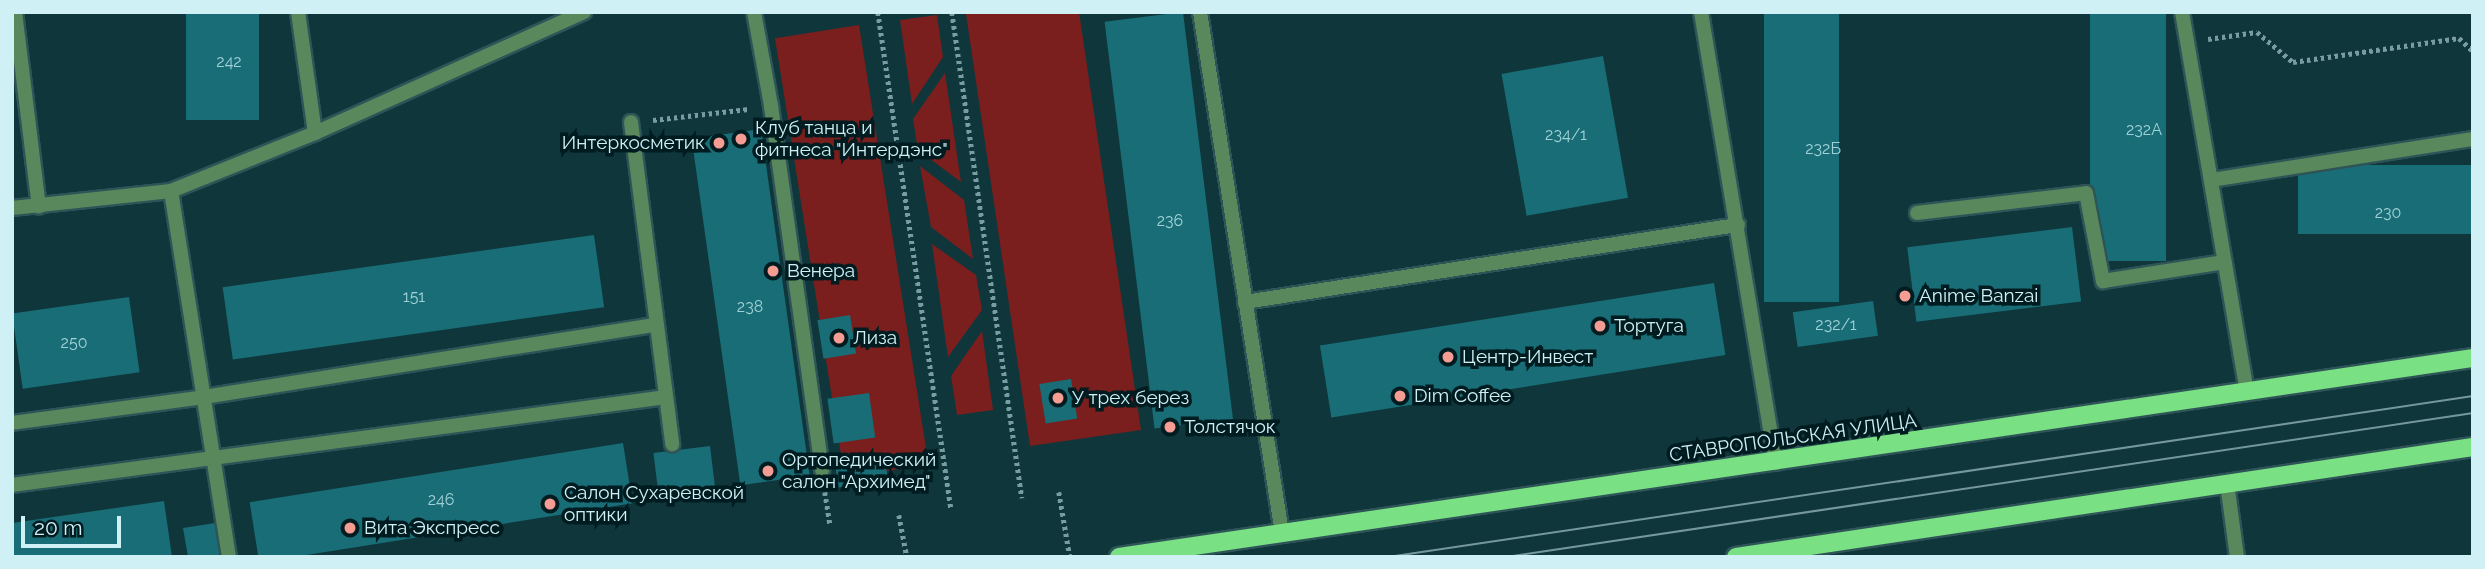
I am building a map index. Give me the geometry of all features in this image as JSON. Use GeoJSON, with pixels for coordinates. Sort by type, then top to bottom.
{"type":"FeatureCollection","features":[{"type":"Feature","properties":{"kind":"main road","name":"СТАВРОПОЛЬСКАЯ УЛИЦА"},"geometry":{"type":"LineString","coordinates":[[1119,557],[1776,463],[2473,358]]}},
{"type":"Feature","properties":{"kind":"main road"},"geometry":{"type":"LineString","coordinates":[[1736,557],[2473,447]]}},
{"type":"Feature","properties":{"kind":"lane"},"geometry":{"type":"LineString","coordinates":[[15,12],[39,207]]}},
{"type":"Feature","properties":{"kind":"lane"},"geometry":{"type":"LineString","coordinates":[[298,12],[315,133]]}},
{"type":"Feature","properties":{"kind":"lane"},"geometry":{"type":"LineString","coordinates":[[12,208],[171,191],[315,133],[584,12]]}},
{"type":"Feature","properties":{"kind":"lane"},"geometry":{"type":"LineString","coordinates":[[754,12],[771,106],[822,470]]}},
{"type":"Feature","properties":{"kind":"lane"},"geometry":{"type":"LineString","coordinates":[[1200,12],[1282,533]]}},
{"type":"Feature","properties":{"kind":"lane"},"geometry":{"type":"LineString","coordinates":[[1701,12],[1776,463]]}},
{"type":"Feature","properties":{"kind":"lane"},"geometry":{"type":"LineString","coordinates":[[2182,12],[2247,392]]}},
{"type":"Feature","properties":{"kind":"lane"},"geometry":{"type":"LineString","coordinates":[[631,122],[672,443]]}},
{"type":"Feature","properties":{"kind":"lane"},"geometry":{"type":"LineString","coordinates":[[2211,180],[2473,139]]}},
{"type":"Feature","properties":{"kind":"lane"},"geometry":{"type":"LineString","coordinates":[[171,191],[229,557]]}},
{"type":"Feature","properties":{"kind":"lane"},"geometry":{"type":"LineString","coordinates":[[1917,213],[2086,193],[2103,281],[2225,262]]}},
{"type":"Feature","properties":{"kind":"lane"},"geometry":{"type":"LineString","coordinates":[[1245,302],[1738,225]]}},
{"type":"Feature","properties":{"kind":"lane"},"geometry":{"type":"LineString","coordinates":[[12,424],[204,397],[656,326]]}},
{"type":"Feature","properties":{"kind":"lane"},"geometry":{"type":"LineString","coordinates":[[12,485],[666,397]]}},
{"type":"Feature","properties":{"kind":"lane"},"geometry":{"type":"LineString","coordinates":[[2227,483],[2237,557]]}},
{"type":"Feature","properties":{"kind":"path"},"geometry":{"type":"LineString","coordinates":[[878,12],[951,508]]}},
{"type":"Feature","properties":{"kind":"path"},"geometry":{"type":"LineString","coordinates":[[952,12],[1022,498]]}},
{"type":"Feature","properties":{"kind":"path"},"geometry":{"type":"LineString","coordinates":[[2187,42],[2257,32],[2293,61],[2459,38],[2473,51]]}},
{"type":"Feature","properties":{"kind":"path"},"geometry":{"type":"LineString","coordinates":[[631,122],[771,106]]}},
{"type":"Feature","properties":{"kind":"path"},"geometry":{"type":"LineString","coordinates":[[822,470],[830,525]]}},
{"type":"Feature","properties":{"kind":"path"},"geometry":{"type":"LineString","coordinates":[[1059,492],[1070,557]]}},
{"type":"Feature","properties":{"kind":"path"},"geometry":{"type":"LineString","coordinates":[[899,515],[907,557]]}},
{"type":"Feature","properties":{"kind":"shaded area"},"geometry":{"type":"Polygon","coordinates":[[[1079,12],[1141,430],[1030,446],[966,14],[1079,12]]]}},
{"type":"Feature","properties":{"kind":"shaded area"},"geometry":{"type":"Polygon","coordinates":[[[937,15],[943,57],[912,104],[900,20],[937,15]]]}},
{"type":"Feature","properties":{"kind":"shaded area"},"geometry":{"type":"Polygon","coordinates":[[[859,25],[929,465],[845,478],[775,38],[859,25]]]}},
{"type":"Feature","properties":{"kind":"shaded area"},"geometry":{"type":"Polygon","coordinates":[[[945,73],[961,182],[918,150],[913,119],[945,73]]]}},
{"type":"Feature","properties":{"kind":"shaded area"},"geometry":{"type":"Polygon","coordinates":[[[920,166],[964,200],[973,259],[931,227],[920,166]]]}},
{"type":"Feature","properties":{"kind":"shaded area"},"geometry":{"type":"Polygon","coordinates":[[[932,244],[976,275],[982,310],[948,357],[932,244]]]}},
{"type":"Feature","properties":{"kind":"shaded area"},"geometry":{"type":"Polygon","coordinates":[[[982,331],[993,410],[957,415],[951,376],[982,331]]]}},
{"type":"Feature","properties":{"kind":"building"},"geometry":{"type":"Polygon","coordinates":[[[186,12],[259,12],[259,120],[186,120],[186,12]]]}},
{"type":"Feature","properties":{"kind":"building"},"geometry":{"type":"Polygon","coordinates":[[[1183,12],[1233,419],[1155,429],[1105,22],[1183,12]]]}},
{"type":"Feature","properties":{"kind":"building"},"geometry":{"type":"Polygon","coordinates":[[[1764,12],[1839,12],[1839,302],[1764,302],[1764,12]]]}},
{"type":"Feature","properties":{"kind":"building"},"geometry":{"type":"Polygon","coordinates":[[[2090,12],[2166,12],[2166,261],[2090,261],[2090,12]]]}},
{"type":"Feature","properties":{"kind":"building"},"geometry":{"type":"Polygon","coordinates":[[[1603,56],[1628,198],[1527,216],[1502,74],[1603,56]]]}},
{"type":"Feature","properties":{"kind":"building"},"geometry":{"type":"Polygon","coordinates":[[[761,129],[810,476],[740,485],[692,139],[761,129]]]}},
{"type":"Feature","properties":{"kind":"building"},"geometry":{"type":"Polygon","coordinates":[[[2298,165],[2473,165],[2473,234],[2298,234],[2298,165]]]}},
{"type":"Feature","properties":{"kind":"building"},"geometry":{"type":"Polygon","coordinates":[[[2072,227],[2081,301],[1916,322],[1907,247],[2072,227]]]}},
{"type":"Feature","properties":{"kind":"building"},"geometry":{"type":"Polygon","coordinates":[[[594,235],[604,307],[233,359],[223,287],[594,235]]]}},
{"type":"Feature","properties":{"kind":"building"},"geometry":{"type":"Polygon","coordinates":[[[1714,283],[1725,355],[1331,418],[1320,345],[1714,283]]]}},
{"type":"Feature","properties":{"kind":"building"},"geometry":{"type":"Polygon","coordinates":[[[129,297],[140,372],[23,389],[12,313],[129,297]]]}},
{"type":"Feature","properties":{"kind":"building"},"geometry":{"type":"Polygon","coordinates":[[[1873,301],[1878,336],[1798,347],[1793,312],[1873,301]]]}},
{"type":"Feature","properties":{"kind":"building"},"geometry":{"type":"Polygon","coordinates":[[[850,315],[856,354],[824,359],[817,320],[850,315]]]}},
{"type":"Feature","properties":{"kind":"building"},"geometry":{"type":"Polygon","coordinates":[[[1071,379],[1077,419],[1046,424],[1039,384],[1071,379]]]}},
{"type":"Feature","properties":{"kind":"building"},"geometry":{"type":"Polygon","coordinates":[[[869,393],[875,438],[834,443],[827,399],[869,393]]]}},
{"type":"Feature","properties":{"kind":"building"},"geometry":{"type":"Polygon","coordinates":[[[623,443],[633,503],[293,557],[258,557],[250,502],[623,443]]]}},
{"type":"Feature","properties":{"kind":"building"},"geometry":{"type":"Polygon","coordinates":[[[710,446],[716,492],[659,499],[653,453],[710,446]]]}},
{"type":"Feature","properties":{"kind":"building"},"geometry":{"type":"Polygon","coordinates":[[[884,454],[888,480],[839,488],[835,462],[884,454]]]}},
{"type":"Feature","properties":{"kind":"building"},"geometry":{"type":"Polygon","coordinates":[[[164,501],[172,557],[12,557],[12,523],[164,501]]]}},
{"type":"Feature","properties":{"kind":"building"},"geometry":{"type":"Polygon","coordinates":[[[215,523],[221,557],[188,557],[183,528],[215,523]]]}},
{"type":"Feature","properties":{"kind":"tram line"},"geometry":{"type":"LineString","coordinates":[[1388,557],[2473,396]]}},
{"type":"Feature","properties":{"kind":"tram line"},"geometry":{"type":"LineString","coordinates":[[1506,557],[2473,413]]}},
{"type":"Feature","properties":{"kind":"place","name":"Клуб танца и фитнеса \"Интердэнс\""},"geometry":{"type":"Point","coordinates":[741,139]}},
{"type":"Feature","properties":{"kind":"place","name":"Интеркосметик"},"geometry":{"type":"Point","coordinates":[719,143]}},
{"type":"Feature","properties":{"kind":"place","name":"Венера"},"geometry":{"type":"Point","coordinates":[773,271]}},
{"type":"Feature","properties":{"kind":"place","name":"Anime Banzai"},"geometry":{"type":"Point","coordinates":[1905,296]}},
{"type":"Feature","properties":{"kind":"place","name":"Тортуга"},"geometry":{"type":"Point","coordinates":[1600,326]}},
{"type":"Feature","properties":{"kind":"place","name":"Лиза"},"geometry":{"type":"Point","coordinates":[839,338]}},
{"type":"Feature","properties":{"kind":"place","name":"Центр-Инвест"},"geometry":{"type":"Point","coordinates":[1448,357]}},
{"type":"Feature","properties":{"kind":"place","name":"Dim Coffee"},"geometry":{"type":"Point","coordinates":[1400,396]}},
{"type":"Feature","properties":{"kind":"place","name":"У трех берез"},"geometry":{"type":"Point","coordinates":[1058,398]}},
{"type":"Feature","properties":{"kind":"place","name":"Толстячок"},"geometry":{"type":"Point","coordinates":[1170,427]}},
{"type":"Feature","properties":{"kind":"place","name":"Ортопедический салон \"Архимед\""},"geometry":{"type":"Point","coordinates":[768,471]}},
{"type":"Feature","properties":{"kind":"place","name":"Салон Сухаревской оптики"},"geometry":{"type":"Point","coordinates":[550,504]}},
{"type":"Feature","properties":{"kind":"place","name":"Вита Экспресс"},"geometry":{"type":"Point","coordinates":[350,528]}}]}
